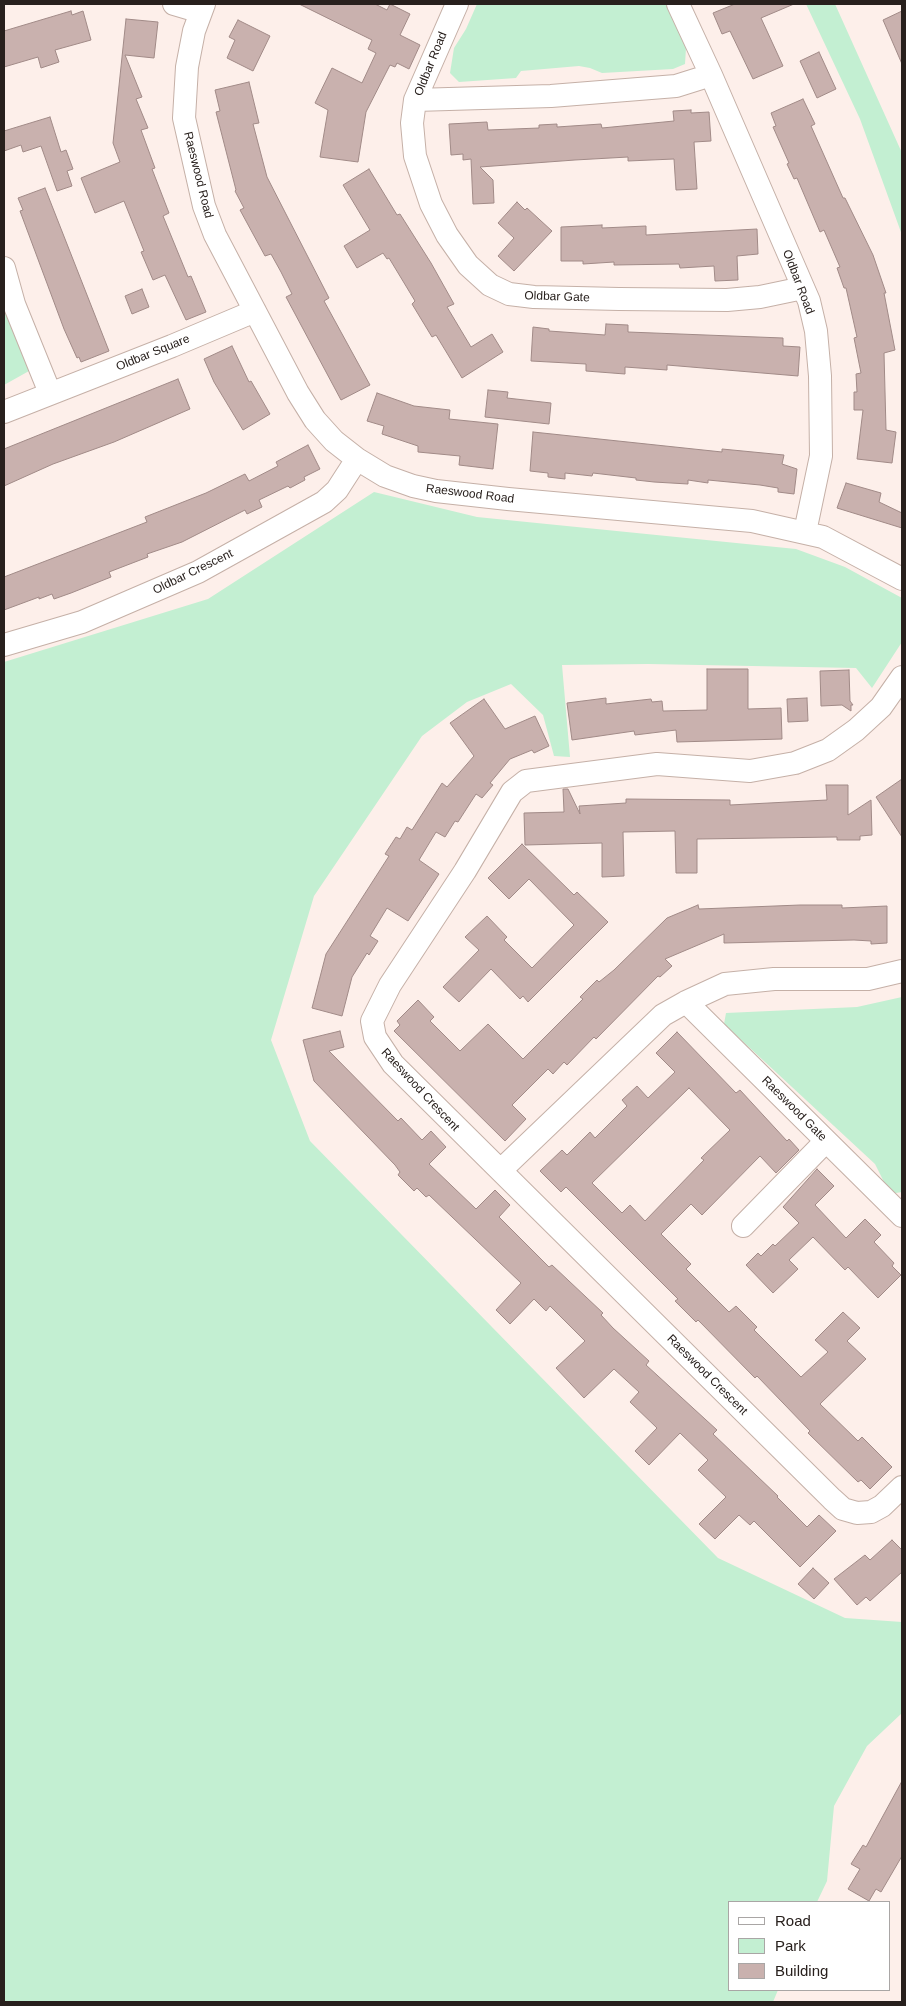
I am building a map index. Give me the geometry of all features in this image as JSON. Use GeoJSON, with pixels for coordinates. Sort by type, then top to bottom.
{"type":"FeatureCollection","features":[{"type":"Feature","properties":{"kind":"street"},"geometry":{"type":"LineString","coordinates":[[174,4],[203,8]]}},
{"type":"Feature","properties":{"kind":"street","name":"Oldbar Road"},"geometry":{"type":"LineString","coordinates":[[456,4],[415,100],[522,97],[676,86],[710,75]]}},
{"type":"Feature","properties":{"kind":"street","name":"Oldbar Road"},"geometry":{"type":"LineString","coordinates":[[678,4],[803,288],[816,331],[822,423],[821,456],[805,532]]}},
{"type":"Feature","properties":{"kind":"street","name":"Raeswood Road"},"geometry":{"type":"LineString","coordinates":[[203,8],[194,30],[187,67],[184,118],[204,206],[215,235],[298,394],[315,420],[334,441],[357,460],[385,476],[413,486],[436,491],[752,521],[805,532],[843,545],[902,578]]}},
{"type":"Feature","properties":{"kind":"street","name":"Oldbar Gate"},"geometry":{"type":"LineString","coordinates":[[415,100],[412,123],[415,156],[431,204],[447,235],[468,265],[490,285],[510,294],[534,297],[727,300],[760,297],[803,288]]}},
{"type":"Feature","properties":{"kind":"street"},"geometry":{"type":"LineString","coordinates":[[4,268],[14,304],[50,394]]}},
{"type":"Feature","properties":{"kind":"street","name":"Oldbar Square"},"geometry":{"type":"LineString","coordinates":[[4,412],[255,311]]}},
{"type":"Feature","properties":{"kind":"street","name":"Oldbar Crescent"},"geometry":{"type":"LineString","coordinates":[[4,645],[82,622],[198,572],[324,502],[337,490],[357,460]]}},
{"type":"Feature","properties":{"kind":"street","name":"Raeswood Crescent"},"geometry":{"type":"LineString","coordinates":[[902,677],[881,707],[856,730],[828,750],[795,763],[750,770],[657,764],[526,781],[512,792],[465,871],[390,985],[372,1021],[378,1042],[393,1064],[842,1509],[857,1513],[871,1512],[882,1506],[902,1488]]}},
{"type":"Feature","properties":{"kind":"street"},"geometry":{"type":"LineString","coordinates":[[501,1170],[663,1015],[686,1002],[725,984],[774,979],[868,979],[902,971]]}},
{"type":"Feature","properties":{"kind":"street","name":"Raeswood Gate"},"geometry":{"type":"LineString","coordinates":[[686,1002],[902,1216]]}},
{"type":"Feature","properties":{"kind":"street"},"geometry":{"type":"LineString","coordinates":[[743,1226],[826,1141]]}},
{"type":"Feature","properties":{"kind":"green space"},"geometry":{"type":"Polygon","coordinates":[[[477,4],[666,4],[686,48],[685,64],[673,69],[602,73],[579,66],[521,71],[516,78],[459,82],[450,73],[454,48],[466,29],[477,4]]]}},
{"type":"Feature","properties":{"kind":"green space"},"geometry":{"type":"Polygon","coordinates":[[[806,4],[835,4],[902,153],[902,235],[860,119],[806,4]]]}},
{"type":"Feature","properties":{"kind":"green space"},"geometry":{"type":"Polygon","coordinates":[[[4,304],[29,371],[4,385],[4,304]]]}},
{"type":"Feature","properties":{"kind":"green space"},"geometry":{"type":"Polygon","coordinates":[[[374,492],[477,517],[796,549],[845,567],[902,598],[902,642],[872,688],[856,668],[648,664],[562,665],[570,757],[554,756],[543,715],[511,684],[467,702],[422,736],[314,896],[271,1040],[310,1141],[718,1558],[845,1618],[902,1622],[902,1713],[867,1746],[834,1806],[827,1881],[817,1901],[728,1901],[728,1991],[778,1991],[773,2002],[4,2002],[4,662],[208,599],[374,492]]]}},
{"type":"Feature","properties":{"kind":"green space"},"geometry":{"type":"Polygon","coordinates":[[[902,997],[902,1192],[890,1194],[875,1164],[724,1024],[726,1013],[857,1007],[902,997]]]}},
{"type":"Feature","properties":{"kind":"building"},"geometry":{"type":"Polygon","coordinates":[[[299,4],[375,4],[387,10],[390,4],[410,14],[400,35],[420,45],[409,69],[397,63],[395,67],[390,65],[366,112],[358,162],[320,157],[328,110],[315,103],[332,68],[362,83],[376,53],[368,49],[372,40],[299,4]]]}},
{"type":"Feature","properties":{"kind":"building"},"geometry":{"type":"Polygon","coordinates":[[[735,4],[794,4],[761,18],[783,66],[753,79],[730,31],[722,34],[713,13],[735,4]]]}},
{"type":"Feature","properties":{"kind":"building"},"geometry":{"type":"Polygon","coordinates":[[[71,11],[72,15],[83,11],[91,40],[55,50],[59,62],[41,68],[38,57],[4,67],[4,31],[71,11]]]}},
{"type":"Feature","properties":{"kind":"building"},"geometry":{"type":"Polygon","coordinates":[[[902,11],[902,64],[883,20],[902,11]]]}},
{"type":"Feature","properties":{"kind":"building"},"geometry":{"type":"Polygon","coordinates":[[[126,19],[158,22],[154,58],[125,55],[142,97],[136,99],[148,128],[141,130],[155,168],[152,169],[169,213],[163,216],[188,277],[191,276],[206,312],[186,320],[165,275],[153,280],[141,252],[144,251],[124,201],[95,213],[81,178],[120,162],[113,143],[126,19]]]}},
{"type":"Feature","properties":{"kind":"building"},"geometry":{"type":"Polygon","coordinates":[[[238,20],[270,36],[253,71],[227,58],[235,40],[229,37],[238,20]]]}},
{"type":"Feature","properties":{"kind":"building"},"geometry":{"type":"Polygon","coordinates":[[[819,52],[836,89],[817,98],[800,61],[819,52]]]}},
{"type":"Feature","properties":{"kind":"building"},"geometry":{"type":"Polygon","coordinates":[[[249,82],[259,123],[253,124],[267,177],[329,298],[324,301],[370,385],[341,400],[286,297],[292,294],[281,272],[271,254],[265,256],[240,210],[244,208],[235,191],[216,112],[220,111],[215,90],[249,82]]]}},
{"type":"Feature","properties":{"kind":"building"},"geometry":{"type":"Polygon","coordinates":[[[803,99],[815,124],[811,126],[843,198],[845,198],[873,255],[886,293],[884,293],[895,350],[884,353],[886,430],[896,432],[892,463],[857,459],[863,410],[854,410],[854,392],[857,392],[856,374],[861,373],[854,338],[857,337],[846,288],[844,288],[837,268],[840,267],[824,230],[820,232],[797,178],[794,179],[787,164],[789,163],[773,127],[776,126],[771,113],[803,99]]]}},
{"type":"Feature","properties":{"kind":"building"},"geometry":{"type":"Polygon","coordinates":[[[691,110],[691,113],[709,112],[711,141],[694,142],[697,189],[676,190],[674,159],[628,161],[628,157],[575,160],[480,167],[493,180],[494,203],[473,204],[471,159],[463,160],[463,154],[451,155],[449,124],[487,122],[488,130],[539,128],[539,125],[557,124],[557,127],[601,124],[602,128],[674,121],[673,111],[691,110]]]}},
{"type":"Feature","properties":{"kind":"building"},"geometry":{"type":"Polygon","coordinates":[[[50,117],[61,152],[66,150],[73,169],[67,171],[72,186],[57,191],[41,146],[23,152],[21,145],[4,151],[4,131],[50,117]]]}},
{"type":"Feature","properties":{"kind":"building"},"geometry":{"type":"Polygon","coordinates":[[[369,169],[397,215],[400,214],[431,263],[454,304],[447,307],[471,347],[492,334],[503,352],[462,378],[436,335],[432,337],[412,304],[415,301],[389,258],[387,259],[383,253],[357,268],[344,246],[370,230],[343,185],[369,169]]]}},
{"type":"Feature","properties":{"kind":"building"},"geometry":{"type":"Polygon","coordinates":[[[45,188],[109,351],[81,362],[79,357],[77,358],[64,329],[20,211],[23,210],[18,198],[45,188]]]}},
{"type":"Feature","properties":{"kind":"building"},"geometry":{"type":"Polygon","coordinates":[[[517,202],[525,210],[527,208],[552,231],[514,271],[498,256],[514,238],[498,223],[517,202]]]}},
{"type":"Feature","properties":{"kind":"building"},"geometry":{"type":"Polygon","coordinates":[[[602,225],[602,228],[646,226],[646,235],[757,229],[758,254],[737,256],[738,280],[715,281],[714,266],[680,268],[679,264],[614,265],[614,262],[583,264],[583,261],[561,261],[561,227],[602,225]]]}},
{"type":"Feature","properties":{"kind":"building"},"geometry":{"type":"Polygon","coordinates":[[[142,289],[149,307],[132,314],[125,296],[142,289]]]}},
{"type":"Feature","properties":{"kind":"building"},"geometry":{"type":"Polygon","coordinates":[[[606,324],[628,325],[628,332],[783,338],[783,346],[800,347],[798,376],[667,365],[667,370],[625,367],[625,374],[586,371],[586,364],[531,361],[533,327],[549,329],[549,331],[605,335],[606,324]]]}},
{"type":"Feature","properties":{"kind":"building"},"geometry":{"type":"Polygon","coordinates":[[[232,346],[249,382],[251,381],[270,414],[243,430],[214,382],[204,359],[232,346]]]}},
{"type":"Feature","properties":{"kind":"building"},"geometry":{"type":"Polygon","coordinates":[[[178,379],[190,409],[114,442],[53,464],[4,486],[4,449],[178,379]]]}},
{"type":"Feature","properties":{"kind":"building"},"geometry":{"type":"Polygon","coordinates":[[[488,390],[508,392],[507,398],[551,403],[549,424],[485,417],[488,390]]]}},
{"type":"Feature","properties":{"kind":"building"},"geometry":{"type":"Polygon","coordinates":[[[377,393],[414,406],[450,410],[449,419],[498,424],[493,469],[459,465],[460,456],[418,452],[418,446],[382,434],[384,426],[367,421],[377,393]]]}},
{"type":"Feature","properties":{"kind":"building"},"geometry":{"type":"Polygon","coordinates":[[[533,432],[722,452],[722,449],[784,455],[782,464],[797,469],[794,494],[778,492],[778,488],[760,485],[708,480],[708,483],[688,480],[688,484],[654,482],[593,473],[592,476],[565,473],[565,479],[548,477],[548,473],[530,471],[533,432]]]}},
{"type":"Feature","properties":{"kind":"building"},"geometry":{"type":"Polygon","coordinates":[[[308,445],[320,469],[304,477],[305,480],[290,488],[288,486],[259,500],[262,507],[247,514],[245,510],[182,542],[147,554],[148,557],[109,572],[111,577],[71,593],[54,599],[52,594],[39,599],[39,597],[4,610],[4,577],[147,522],[145,517],[206,493],[245,474],[249,481],[278,466],[276,462],[308,445]]]}},
{"type":"Feature","properties":{"kind":"building"},"geometry":{"type":"Polygon","coordinates":[[[846,483],[881,493],[879,502],[902,513],[902,528],[837,508],[846,483]]]}},
{"type":"Feature","properties":{"kind":"building"},"geometry":{"type":"Polygon","coordinates":[[[707,669],[748,669],[748,709],[781,708],[782,739],[677,742],[676,730],[635,735],[634,731],[572,740],[567,703],[606,698],[606,704],[651,699],[652,702],[662,701],[663,711],[707,710],[707,669]]]}},
{"type":"Feature","properties":{"kind":"building"},"geometry":{"type":"Polygon","coordinates":[[[849,670],[850,701],[853,705],[851,705],[851,711],[842,705],[821,706],[820,671],[849,670]]]}},
{"type":"Feature","properties":{"kind":"building"},"geometry":{"type":"Polygon","coordinates":[[[807,698],[808,721],[788,722],[787,699],[807,698]]]}},
{"type":"Feature","properties":{"kind":"building"},"geometry":{"type":"Polygon","coordinates":[[[484,699],[505,729],[535,716],[549,746],[534,753],[532,750],[510,759],[490,783],[493,785],[482,798],[476,794],[458,822],[455,821],[445,837],[436,832],[419,860],[439,874],[408,921],[387,908],[370,936],[378,941],[369,955],[367,953],[352,977],[342,1016],[312,1008],[326,954],[389,856],[385,854],[396,837],[400,839],[407,827],[412,830],[442,783],[447,787],[474,756],[450,723],[484,699]]]}},
{"type":"Feature","properties":{"kind":"building"},"geometry":{"type":"Polygon","coordinates":[[[902,779],[902,837],[876,797],[902,779]]]}},
{"type":"Feature","properties":{"kind":"building"},"geometry":{"type":"Polygon","coordinates":[[[826,785],[848,785],[848,815],[871,800],[872,835],[860,836],[860,840],[837,840],[837,837],[697,839],[697,873],[676,873],[675,831],[623,832],[624,876],[602,877],[602,843],[525,845],[524,813],[564,812],[563,789],[568,789],[580,814],[579,806],[626,803],[626,799],[730,800],[730,805],[827,800],[826,785]]]}},
{"type":"Feature","properties":{"kind":"building"},"geometry":{"type":"Polygon","coordinates":[[[522,844],[574,895],[577,892],[608,922],[528,1002],[523,996],[520,999],[491,969],[459,1002],[443,987],[479,950],[465,937],[487,916],[507,937],[504,940],[532,968],[574,925],[529,879],[509,899],[488,878],[522,844]]]}},
{"type":"Feature","properties":{"kind":"building"},"geometry":{"type":"Polygon","coordinates":[[[698,905],[699,909],[800,905],[842,905],[842,908],[887,906],[887,943],[871,944],[871,941],[854,940],[724,943],[724,934],[665,959],[672,966],[660,977],[658,976],[596,1039],[594,1037],[567,1065],[564,1062],[553,1074],[548,1069],[512,1105],[526,1119],[505,1141],[394,1031],[400,1025],[397,1021],[418,1000],[434,1017],[430,1021],[460,1051],[488,1024],[523,1059],[583,999],[580,997],[597,980],[599,982],[614,970],[667,918],[698,905]]]}},
{"type":"Feature","properties":{"kind":"building"},"geometry":{"type":"Polygon","coordinates":[[[340,1031],[344,1047],[329,1051],[398,1121],[401,1118],[422,1140],[431,1131],[446,1147],[429,1164],[476,1209],[495,1190],[510,1205],[499,1217],[549,1267],[552,1265],[603,1313],[601,1315],[613,1328],[649,1361],[646,1365],[717,1430],[713,1434],[778,1496],[807,1527],[819,1515],[836,1531],[800,1567],[754,1521],[750,1525],[739,1515],[715,1539],[699,1524],[726,1497],[698,1470],[708,1460],[680,1433],[649,1465],[635,1451],[657,1428],[630,1402],[639,1392],[614,1369],[584,1398],[556,1368],[585,1341],[550,1306],[546,1311],[534,1299],[510,1324],[496,1310],[521,1283],[429,1195],[426,1197],[417,1188],[414,1191],[398,1175],[400,1172],[395,1165],[314,1081],[303,1040],[340,1031]]]}},
{"type":"Feature","properties":{"kind":"building"},"geometry":{"type":"Polygon","coordinates":[[[677,1032],[736,1093],[740,1090],[787,1141],[789,1139],[799,1150],[776,1173],[760,1156],[702,1215],[691,1204],[661,1234],[691,1264],[686,1269],[729,1312],[736,1306],[757,1327],[754,1330],[801,1377],[828,1352],[815,1340],[843,1312],[860,1328],[847,1341],[866,1359],[820,1404],[858,1441],[862,1437],[892,1467],[870,1489],[861,1480],[858,1482],[808,1433],[810,1431],[757,1376],[755,1378],[698,1320],[696,1322],[675,1301],[678,1299],[566,1187],[561,1192],[540,1171],[562,1150],[567,1155],[590,1132],[595,1138],[627,1106],[622,1100],[637,1086],[648,1098],[675,1072],[656,1053],[677,1032]],[[689,1088],[592,1183],[622,1213],[630,1205],[645,1221],[704,1160],[701,1158],[730,1130],[689,1088]]]}},
{"type":"Feature","properties":{"kind":"building"},"geometry":{"type":"Polygon","coordinates":[[[817,1169],[834,1186],[815,1205],[846,1238],[865,1219],[881,1235],[874,1242],[894,1263],[892,1266],[901,1275],[878,1298],[848,1267],[845,1270],[813,1237],[789,1260],[798,1269],[773,1293],[746,1265],[758,1253],[761,1256],[773,1244],[775,1246],[799,1223],[783,1207],[817,1169]]]}},
{"type":"Feature","properties":{"kind":"building"},"geometry":{"type":"Polygon","coordinates":[[[892,1540],[902,1550],[902,1572],[870,1601],[866,1597],[857,1605],[834,1579],[865,1555],[870,1560],[892,1540]]]}},
{"type":"Feature","properties":{"kind":"building"},"geometry":{"type":"Polygon","coordinates":[[[813,1568],[829,1583],[814,1599],[798,1584],[813,1568]]]}},
{"type":"Feature","properties":{"kind":"building"},"geometry":{"type":"Polygon","coordinates":[[[902,1781],[902,1856],[881,1892],[876,1889],[869,1901],[848,1889],[860,1869],[851,1864],[863,1845],[866,1847],[902,1781]]]}}]}
